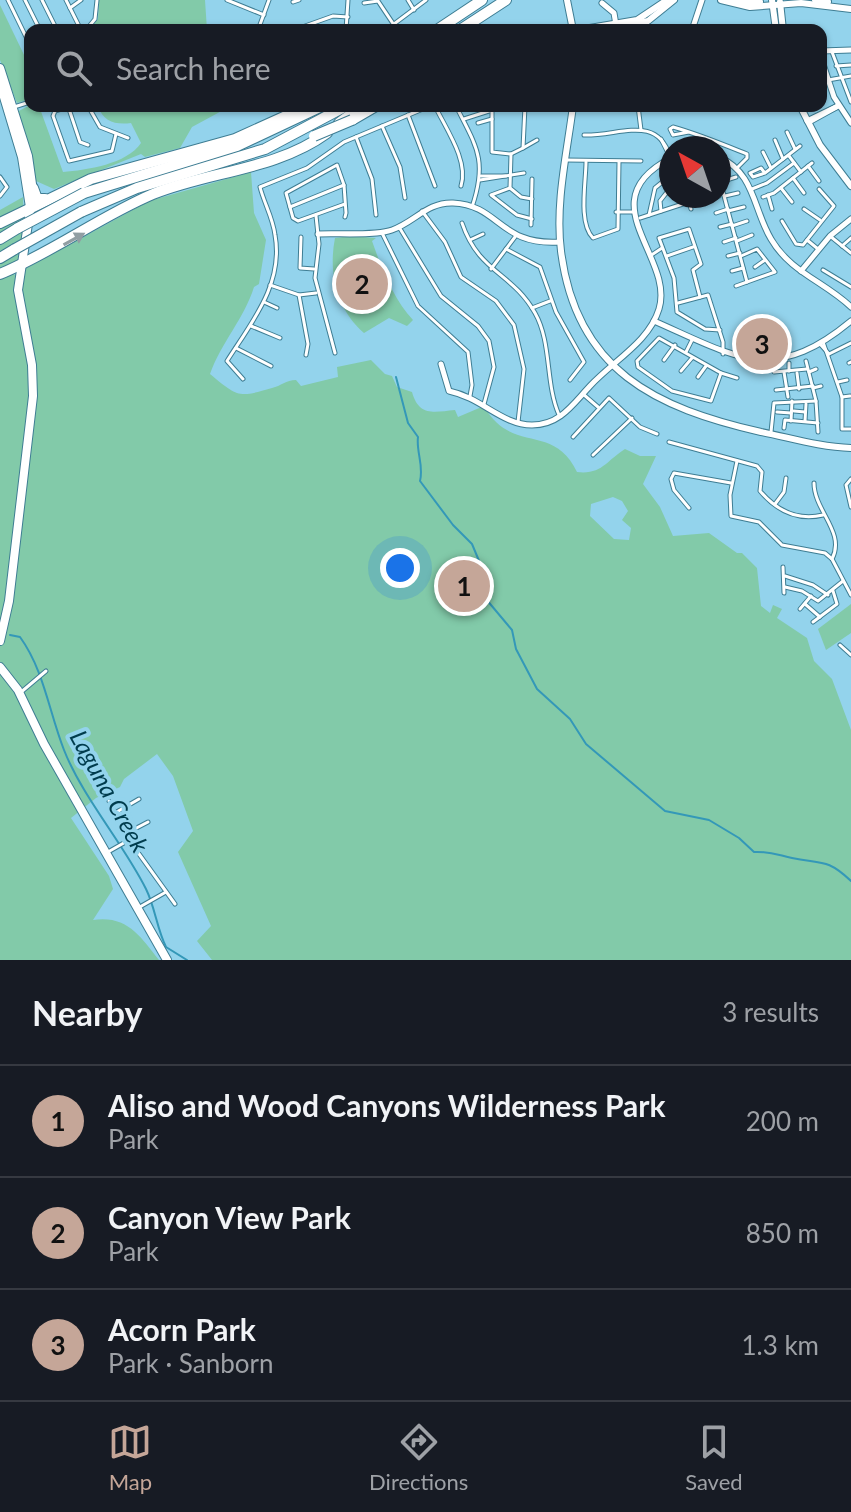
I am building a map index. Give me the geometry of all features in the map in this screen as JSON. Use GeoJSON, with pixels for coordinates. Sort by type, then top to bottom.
{"type":"FeatureCollection","features":[{"type":"Feature","properties":{"kind":"highway"},"geometry":{"type":"LineString","coordinates":[[446,24],[482,0]]}},
{"type":"Feature","properties":{"kind":"highway"},"geometry":{"type":"LineString","coordinates":[[471,24],[506,0]]}},
{"type":"Feature","properties":{"kind":"highway"},"geometry":{"type":"LineString","coordinates":[[0,223],[91,179],[235,139],[295,112]]}},
{"type":"Feature","properties":{"kind":"highway"},"geometry":{"type":"LineString","coordinates":[[0,239],[84,193],[237,146],[309,112]]}},
{"type":"Feature","properties":{"kind":"highway"},"geometry":{"type":"LineString","coordinates":[[247,156],[286,140],[335,112]]}},
{"type":"Feature","properties":{"kind":"highway"},"geometry":{"type":"LineString","coordinates":[[0,274],[149,196],[299,150],[353,112]]}},
{"type":"Feature","properties":{"kind":"highway"},"geometry":{"type":"LineString","coordinates":[[0,258],[81,212],[137,188],[314,136],[366,112]]}},
{"type":"Feature","properties":{"kind":"highway"},"geometry":{"type":"LineString","coordinates":[[33,188],[37,199],[45,199]]}},
{"type":"Feature","properties":{"kind":"main road"},"geometry":{"type":"LineString","coordinates":[[569,0],[576,24]]}},
{"type":"Feature","properties":{"kind":"main road"},"geometry":{"type":"LineString","coordinates":[[569,0],[576,24]]}},
{"type":"Feature","properties":{"kind":"main road"},"geometry":{"type":"LineString","coordinates":[[628,24],[643,18],[667,0]]}},
{"type":"Feature","properties":{"kind":"main road"},"geometry":{"type":"LineString","coordinates":[[636,24],[648,21],[674,0]]}},
{"type":"Feature","properties":{"kind":"main road"},"geometry":{"type":"LineString","coordinates":[[721,0],[750,7],[776,1]]}},
{"type":"Feature","properties":{"kind":"main road"},"geometry":{"type":"LineString","coordinates":[[734,0],[851,8]]}},
{"type":"Feature","properties":{"kind":"main road"},"geometry":{"type":"LineString","coordinates":[[815,0],[851,8]]}},
{"type":"Feature","properties":{"kind":"main road"},"geometry":{"type":"LineString","coordinates":[[776,1],[776,24]]}},
{"type":"Feature","properties":{"kind":"main road"},"geometry":{"type":"LineString","coordinates":[[776,1],[782,24]]}},
{"type":"Feature","properties":{"kind":"main road"},"geometry":{"type":"LineString","coordinates":[[0,68],[7,109],[31,168],[33,188],[19,298],[32,365],[33,396],[11,591],[0,641]]}},
{"type":"Feature","properties":{"kind":"main road"},"geometry":{"type":"LineString","coordinates":[[0,84],[22,157],[30,207]]}},
{"type":"Feature","properties":{"kind":"main road"},"geometry":{"type":"LineString","coordinates":[[572,112],[560,242],[578,311],[613,364],[632,382],[667,405],[699,417],[851,448]]}},
{"type":"Feature","properties":{"kind":"main road"},"geometry":{"type":"LineString","coordinates":[[803,112],[851,186]]}},
{"type":"Feature","properties":{"kind":"main road"},"geometry":{"type":"LineString","coordinates":[[0,667],[20,693],[44,744],[167,960]]}},
{"type":"Feature","properties":{"kind":"street"},"geometry":{"type":"LineString","coordinates":[[8,0],[24,33]]}},
{"type":"Feature","properties":{"kind":"street"},"geometry":{"type":"LineString","coordinates":[[25,0],[37,24]]}},
{"type":"Feature","properties":{"kind":"street"},"geometry":{"type":"LineString","coordinates":[[42,0],[54,24]]}},
{"type":"Feature","properties":{"kind":"street"},"geometry":{"type":"LineString","coordinates":[[66,0],[80,24]]}},
{"type":"Feature","properties":{"kind":"street"},"geometry":{"type":"LineString","coordinates":[[70,8],[81,0]]}},
{"type":"Feature","properties":{"kind":"street"},"geometry":{"type":"LineString","coordinates":[[90,24],[95,19],[97,0]]}},
{"type":"Feature","properties":{"kind":"street"},"geometry":{"type":"LineString","coordinates":[[227,0],[264,15]]}},
{"type":"Feature","properties":{"kind":"street"},"geometry":{"type":"LineString","coordinates":[[240,6],[242,0]]}},
{"type":"Feature","properties":{"kind":"street"},"geometry":{"type":"LineString","coordinates":[[260,24],[269,0]]}},
{"type":"Feature","properties":{"kind":"street"},"geometry":{"type":"LineString","coordinates":[[293,2],[299,0]]}},
{"type":"Feature","properties":{"kind":"street"},"geometry":{"type":"LineString","coordinates":[[347,24],[348,0]]}},
{"type":"Feature","properties":{"kind":"street"},"geometry":{"type":"LineString","coordinates":[[408,0],[414,10]]}},
{"type":"Feature","properties":{"kind":"street"},"geometry":{"type":"LineString","coordinates":[[395,24],[426,0]]}},
{"type":"Feature","properties":{"kind":"street"},"geometry":{"type":"LineString","coordinates":[[694,24],[700,0]]}},
{"type":"Feature","properties":{"kind":"street"},"geometry":{"type":"LineString","coordinates":[[364,3],[378,1],[393,24]]}},
{"type":"Feature","properties":{"kind":"street"},"geometry":{"type":"LineString","coordinates":[[601,1],[614,13],[615,24]]}},
{"type":"Feature","properties":{"kind":"street"},"geometry":{"type":"LineString","coordinates":[[311,24],[333,16],[348,17]]}},
{"type":"Feature","properties":{"kind":"street"},"geometry":{"type":"LineString","coordinates":[[827,51],[851,50]]}},
{"type":"Feature","properties":{"kind":"street"},"geometry":{"type":"LineString","coordinates":[[832,52],[851,102]]}},
{"type":"Feature","properties":{"kind":"street"},"geometry":{"type":"LineString","coordinates":[[836,66],[851,65]]}},
{"type":"Feature","properties":{"kind":"street"},"geometry":{"type":"LineString","coordinates":[[828,80],[851,76]]}},
{"type":"Feature","properties":{"kind":"street"},"geometry":{"type":"LineString","coordinates":[[827,77],[838,106],[851,123]]}},
{"type":"Feature","properties":{"kind":"street"},"geometry":{"type":"LineString","coordinates":[[827,112],[838,106]]}},
{"type":"Feature","properties":{"kind":"street"},"geometry":{"type":"LineString","coordinates":[[55,112],[69,161],[112,151],[116,134]]}},
{"type":"Feature","properties":{"kind":"street"},"geometry":{"type":"LineString","coordinates":[[70,112],[80,142],[88,145]]}},
{"type":"Feature","properties":{"kind":"street"},"geometry":{"type":"LineString","coordinates":[[91,112],[98,125],[128,138]]}},
{"type":"Feature","properties":{"kind":"street"},"geometry":{"type":"LineString","coordinates":[[243,379],[227,364],[264,302],[270,285],[276,239],[260,188],[307,168],[356,137],[416,112]]}},
{"type":"Feature","properties":{"kind":"street"},"geometry":{"type":"LineString","coordinates":[[435,112],[458,154],[464,177],[461,186]]}},
{"type":"Feature","properties":{"kind":"street"},"geometry":{"type":"LineString","coordinates":[[460,112],[478,149],[480,178],[472,207]]}},
{"type":"Feature","properties":{"kind":"street"},"geometry":{"type":"LineString","coordinates":[[464,119],[477,112]]}},
{"type":"Feature","properties":{"kind":"street"},"geometry":{"type":"LineString","coordinates":[[492,112],[492,152],[511,154],[537,140]]}},
{"type":"Feature","properties":{"kind":"street"},"geometry":{"type":"LineString","coordinates":[[523,148],[525,112]]}},
{"type":"Feature","properties":{"kind":"street"},"geometry":{"type":"LineString","coordinates":[[639,112],[641,130]]}},
{"type":"Feature","properties":{"kind":"street"},"geometry":{"type":"LineString","coordinates":[[807,122],[826,112]]}},
{"type":"Feature","properties":{"kind":"street"},"geometry":{"type":"LineString","coordinates":[[408,115],[427,156],[435,186]]}},
{"type":"Feature","properties":{"kind":"street"},"geometry":{"type":"LineString","coordinates":[[478,123],[492,119]]}},
{"type":"Feature","properties":{"kind":"street"},"geometry":{"type":"LineString","coordinates":[[382,126],[400,167],[405,198]]}},
{"type":"Feature","properties":{"kind":"street"},"geometry":{"type":"LineString","coordinates":[[584,135],[641,130],[660,136]]}},
{"type":"Feature","properties":{"kind":"street"},"geometry":{"type":"LineString","coordinates":[[689,132],[748,155],[737,168]]}},
{"type":"Feature","properties":{"kind":"street"},"geometry":{"type":"LineString","coordinates":[[787,132],[795,149]]}},
{"type":"Feature","properties":{"kind":"street"},"geometry":{"type":"LineString","coordinates":[[356,137],[372,179],[376,215]]}},
{"type":"Feature","properties":{"kind":"street"},"geometry":{"type":"LineString","coordinates":[[775,140],[783,159]]}},
{"type":"Feature","properties":{"kind":"street"},"geometry":{"type":"LineString","coordinates":[[774,193],[764,173],[800,146]]}},
{"type":"Feature","properties":{"kind":"street"},"geometry":{"type":"LineString","coordinates":[[763,152],[771,168]]}},
{"type":"Feature","properties":{"kind":"street"},"geometry":{"type":"LineString","coordinates":[[511,154],[510,188],[521,197],[532,199]]}},
{"type":"Feature","properties":{"kind":"street"},"geometry":{"type":"LineString","coordinates":[[788,155],[801,172]]}},
{"type":"Feature","properties":{"kind":"street"},"geometry":{"type":"LineString","coordinates":[[566,160],[641,161]]}},
{"type":"Feature","properties":{"kind":"street"},"geometry":{"type":"LineString","coordinates":[[586,162],[585,209],[590,237],[617,232],[619,162]]}},
{"type":"Feature","properties":{"kind":"street"},"geometry":{"type":"LineString","coordinates":[[752,189],[769,182],[794,163]]}},
{"type":"Feature","properties":{"kind":"street"},"geometry":{"type":"LineString","coordinates":[[731,164],[752,189],[771,240],[801,272],[851,307]]}},
{"type":"Feature","properties":{"kind":"street"},"geometry":{"type":"LineString","coordinates":[[345,204],[302,221],[295,220],[286,195],[288,191],[337,165],[344,185],[345,204],[345,217]]}},
{"type":"Feature","properties":{"kind":"street"},"geometry":{"type":"LineString","coordinates":[[772,209],[765,196],[774,193],[810,165],[819,181]]}},
{"type":"Feature","properties":{"kind":"street"},"geometry":{"type":"LineString","coordinates":[[441,364],[449,391],[470,396],[517,423],[533,425],[560,417],[654,321],[661,290],[638,232],[634,212],[644,181],[659,167]]}},
{"type":"Feature","properties":{"kind":"street"},"geometry":{"type":"LineString","coordinates":[[480,178],[524,173]]}},
{"type":"Feature","properties":{"kind":"street"},"geometry":{"type":"LineString","coordinates":[[0,177],[7,187],[0,196]]}},
{"type":"Feature","properties":{"kind":"street"},"geometry":{"type":"LineString","coordinates":[[731,178],[736,177]]}},
{"type":"Feature","properties":{"kind":"street"},"geometry":{"type":"LineString","coordinates":[[793,178],[804,193]]}},
{"type":"Feature","properties":{"kind":"street"},"geometry":{"type":"LineString","coordinates":[[531,225],[532,179]]}},
{"type":"Feature","properties":{"kind":"street"},"geometry":{"type":"LineString","coordinates":[[644,181],[655,188]]}},
{"type":"Feature","properties":{"kind":"street"},"geometry":{"type":"LineString","coordinates":[[290,207],[344,185]]}},
{"type":"Feature","properties":{"kind":"street"},"geometry":{"type":"LineString","coordinates":[[649,215],[655,188],[659,185]]}},
{"type":"Feature","properties":{"kind":"street"},"geometry":{"type":"LineString","coordinates":[[510,188],[491,195],[517,215],[532,219]]}},
{"type":"Feature","properties":{"kind":"street"},"geometry":{"type":"LineString","coordinates":[[781,188],[792,202]]}},
{"type":"Feature","properties":{"kind":"street"},"geometry":{"type":"LineString","coordinates":[[782,221],[788,235],[799,246],[807,240],[834,206],[819,189]]}},
{"type":"Feature","properties":{"kind":"street"},"geometry":{"type":"LineString","coordinates":[[731,194],[738,193]]}},
{"type":"Feature","properties":{"kind":"street"},"geometry":{"type":"LineString","coordinates":[[318,234],[382,233],[399,227],[422,211],[448,204],[472,207],[515,237],[533,243],[560,242]]}},
{"type":"Feature","properties":{"kind":"street"},"geometry":{"type":"LineString","coordinates":[[716,213],[744,207]]}},
{"type":"Feature","properties":{"kind":"street"},"geometry":{"type":"LineString","coordinates":[[640,218],[670,208]]}},
{"type":"Feature","properties":{"kind":"street"},"geometry":{"type":"LineString","coordinates":[[804,209],[820,220]]}},
{"type":"Feature","properties":{"kind":"street"},"geometry":{"type":"LineString","coordinates":[[728,210],[747,282]]}},
{"type":"Feature","properties":{"kind":"street"},"geometry":{"type":"LineString","coordinates":[[422,211],[445,242],[461,277],[496,301],[514,325],[520,342],[525,382],[517,423]]}},
{"type":"Feature","properties":{"kind":"street"},"geometry":{"type":"LineString","coordinates":[[616,212],[634,212]]}},
{"type":"Feature","properties":{"kind":"street"},"geometry":{"type":"LineString","coordinates":[[316,216],[318,234],[314,269],[335,353]]}},
{"type":"Feature","properties":{"kind":"street"},"geometry":{"type":"LineString","coordinates":[[801,272],[830,236],[851,219]]}},
{"type":"Feature","properties":{"kind":"street"},"geometry":{"type":"LineString","coordinates":[[720,227],[747,221]]}},
{"type":"Feature","properties":{"kind":"street"},"geometry":{"type":"LineString","coordinates":[[462,223],[478,257],[515,286],[532,308],[543,339],[553,399],[560,417]]}},
{"type":"Feature","properties":{"kind":"street"},"geometry":{"type":"LineString","coordinates":[[399,227],[441,296],[478,326],[489,341],[494,367],[484,404]]}},
{"type":"Feature","properties":{"kind":"street"},"geometry":{"type":"LineString","coordinates":[[700,297],[693,270],[701,264],[689,229],[659,238],[667,256],[678,303],[677,312],[705,329],[720,330]]}},
{"type":"Feature","properties":{"kind":"street"},"geometry":{"type":"LineString","coordinates":[[382,233],[418,306],[468,352],[472,385],[470,396]]}},
{"type":"Feature","properties":{"kind":"street"},"geometry":{"type":"LineString","coordinates":[[470,240],[483,234]]}},
{"type":"Feature","properties":{"kind":"street"},"geometry":{"type":"LineString","coordinates":[[724,242],[752,235]]}},
{"type":"Feature","properties":{"kind":"street"},"geometry":{"type":"LineString","coordinates":[[830,236],[851,253]]}},
{"type":"Feature","properties":{"kind":"street"},"geometry":{"type":"LineString","coordinates":[[301,237],[299,267],[314,269]]}},
{"type":"Feature","properties":{"kind":"street"},"geometry":{"type":"LineString","coordinates":[[491,269],[515,237]]}},
{"type":"Feature","properties":{"kind":"street"},"geometry":{"type":"LineString","coordinates":[[842,246],[851,238]]}},
{"type":"Feature","properties":{"kind":"street"},"geometry":{"type":"LineString","coordinates":[[807,240],[818,249]]}},
{"type":"Feature","properties":{"kind":"street"},"geometry":{"type":"LineString","coordinates":[[667,256],[693,247]]}},
{"type":"Feature","properties":{"kind":"street"},"geometry":{"type":"LineString","coordinates":[[650,256],[662,248]]}},
{"type":"Feature","properties":{"kind":"street"},"geometry":{"type":"LineString","coordinates":[[506,249],[540,267],[551,301],[584,362],[570,380]]}},
{"type":"Feature","properties":{"kind":"street"},"geometry":{"type":"LineString","coordinates":[[728,256],[757,249],[775,272],[736,286]]}},
{"type":"Feature","properties":{"kind":"street"},"geometry":{"type":"LineString","coordinates":[[755,267],[765,260]]}},
{"type":"Feature","properties":{"kind":"street"},"geometry":{"type":"LineString","coordinates":[[732,271],[743,268]]}},
{"type":"Feature","properties":{"kind":"street"},"geometry":{"type":"LineString","coordinates":[[823,270],[851,287]]}},
{"type":"Feature","properties":{"kind":"street"},"geometry":{"type":"LineString","coordinates":[[270,285],[299,295],[318,293]]}},
{"type":"Feature","properties":{"kind":"street"},"geometry":{"type":"LineString","coordinates":[[845,301],[851,294]]}},
{"type":"Feature","properties":{"kind":"street"},"geometry":{"type":"LineString","coordinates":[[299,295],[298,309],[308,344],[306,355]]}},
{"type":"Feature","properties":{"kind":"street"},"geometry":{"type":"LineString","coordinates":[[678,303],[708,295],[720,330],[723,354]]}},
{"type":"Feature","properties":{"kind":"street"},"geometry":{"type":"LineString","coordinates":[[532,308],[551,301]]}},
{"type":"Feature","properties":{"kind":"street"},"geometry":{"type":"LineString","coordinates":[[264,302],[277,308]]}},
{"type":"Feature","properties":{"kind":"street"},"geometry":{"type":"LineString","coordinates":[[654,321],[723,354],[768,359],[800,353],[821,343],[851,321]]}},
{"type":"Feature","properties":{"kind":"street"},"geometry":{"type":"LineString","coordinates":[[251,326],[280,338]]}},
{"type":"Feature","properties":{"kind":"street"},"geometry":{"type":"LineString","coordinates":[[721,373],[710,401],[672,391],[637,365],[659,338],[706,366],[737,378]]}},
{"type":"Feature","properties":{"kind":"street"},"geometry":{"type":"LineString","coordinates":[[686,352],[692,340]]}},
{"type":"Feature","properties":{"kind":"street"},"geometry":{"type":"LineString","coordinates":[[821,343],[829,354],[842,397],[841,435]]}},
{"type":"Feature","properties":{"kind":"street"},"geometry":{"type":"LineString","coordinates":[[829,354],[851,343]]}},
{"type":"Feature","properties":{"kind":"street"},"geometry":{"type":"LineString","coordinates":[[664,360],[675,345]]}},
{"type":"Feature","properties":{"kind":"street"},"geometry":{"type":"LineString","coordinates":[[236,348],[271,366]]}},
{"type":"Feature","properties":{"kind":"street"},"geometry":{"type":"LineString","coordinates":[[681,371],[692,358]]}},
{"type":"Feature","properties":{"kind":"street"},"geometry":{"type":"LineString","coordinates":[[768,359],[772,371],[816,369]]}},
{"type":"Feature","properties":{"kind":"street"},"geometry":{"type":"LineString","coordinates":[[806,361],[816,401],[818,432]]}},
{"type":"Feature","properties":{"kind":"street"},"geometry":{"type":"LineString","coordinates":[[788,397],[789,363]]}},
{"type":"Feature","properties":{"kind":"street"},"geometry":{"type":"LineString","coordinates":[[698,377],[706,366]]}},
{"type":"Feature","properties":{"kind":"street"},"geometry":{"type":"LineString","coordinates":[[797,373],[799,389]]}},
{"type":"Feature","properties":{"kind":"street"},"geometry":{"type":"LineString","coordinates":[[838,382],[847,380]]}},
{"type":"Feature","properties":{"kind":"street"},"geometry":{"type":"LineString","coordinates":[[776,390],[821,386]]}},
{"type":"Feature","properties":{"kind":"street"},"geometry":{"type":"LineString","coordinates":[[583,394],[598,407]]}},
{"type":"Feature","properties":{"kind":"street"},"geometry":{"type":"LineString","coordinates":[[842,397],[850,396]]}},
{"type":"Feature","properties":{"kind":"street"},"geometry":{"type":"LineString","coordinates":[[573,437],[609,398],[640,427],[657,434]]}},
{"type":"Feature","properties":{"kind":"street"},"geometry":{"type":"LineString","coordinates":[[544,401],[553,399]]}},
{"type":"Feature","properties":{"kind":"street"},"geometry":{"type":"LineString","coordinates":[[791,421],[792,401]]}},
{"type":"Feature","properties":{"kind":"street"},"geometry":{"type":"LineString","coordinates":[[771,434],[774,403],[816,401]]}},
{"type":"Feature","properties":{"kind":"street"},"geometry":{"type":"LineString","coordinates":[[805,422],[806,404]]}},
{"type":"Feature","properties":{"kind":"street"},"geometry":{"type":"LineString","coordinates":[[777,412],[805,412]]}},
{"type":"Feature","properties":{"kind":"street"},"geometry":{"type":"LineString","coordinates":[[784,428],[785,413]]}},
{"type":"Feature","properties":{"kind":"street"},"geometry":{"type":"LineString","coordinates":[[843,414],[851,413]]}},
{"type":"Feature","properties":{"kind":"street"},"geometry":{"type":"LineString","coordinates":[[593,455],[632,418]]}},
{"type":"Feature","properties":{"kind":"street"},"geometry":{"type":"LineString","coordinates":[[785,420],[826,420]]}},
{"type":"Feature","properties":{"kind":"street"},"geometry":{"type":"LineString","coordinates":[[842,429],[851,429]]}},
{"type":"Feature","properties":{"kind":"street"},"geometry":{"type":"LineString","coordinates":[[669,442],[761,468],[760,491],[775,504],[798,518],[823,515]]}},
{"type":"Feature","properties":{"kind":"street"},"geometry":{"type":"LineString","coordinates":[[737,461],[729,505],[733,518],[754,519],[782,545],[812,548],[832,559],[851,595]]}},
{"type":"Feature","properties":{"kind":"street"},"geometry":{"type":"LineString","coordinates":[[689,508],[674,490],[671,479],[674,473],[732,483]]}},
{"type":"Feature","properties":{"kind":"street"},"geometry":{"type":"LineString","coordinates":[[775,504],[785,488],[786,478]]}},
{"type":"Feature","properties":{"kind":"street"},"geometry":{"type":"LineString","coordinates":[[850,480],[846,494],[851,507]]}},
{"type":"Feature","properties":{"kind":"street"},"geometry":{"type":"LineString","coordinates":[[814,483],[815,498],[837,543],[832,559]]}},
{"type":"Feature","properties":{"kind":"street"},"geometry":{"type":"LineString","coordinates":[[783,567],[784,593]]}},
{"type":"Feature","properties":{"kind":"street"},"geometry":{"type":"LineString","coordinates":[[785,576],[813,585],[828,595]]}},
{"type":"Feature","properties":{"kind":"street"},"geometry":{"type":"LineString","coordinates":[[785,587],[818,601],[843,581]]}},
{"type":"Feature","properties":{"kind":"street"},"geometry":{"type":"LineString","coordinates":[[813,622],[837,602],[832,590]]}},
{"type":"Feature","properties":{"kind":"street"},"geometry":{"type":"LineString","coordinates":[[800,609],[811,596]]}},
{"type":"Feature","properties":{"kind":"street"},"geometry":{"type":"LineString","coordinates":[[805,604],[820,617]]}},
{"type":"Feature","properties":{"kind":"street"},"geometry":{"type":"LineString","coordinates":[[840,645],[851,655]]}},
{"type":"Feature","properties":{"kind":"street"},"geometry":{"type":"LineString","coordinates":[[20,693],[46,671]]}},
{"type":"Feature","properties":{"kind":"street"},"geometry":{"type":"LineString","coordinates":[[115,813],[139,799]]}},
{"type":"Feature","properties":{"kind":"street"},"geometry":{"type":"LineString","coordinates":[[109,801],[125,834],[175,904]]}},
{"type":"Feature","properties":{"kind":"street"},"geometry":{"type":"LineString","coordinates":[[125,834],[148,822]]}},
{"type":"Feature","properties":{"kind":"street"},"geometry":{"type":"LineString","coordinates":[[105,854],[129,840]]}},
{"type":"Feature","properties":{"kind":"street"},"geometry":{"type":"LineString","coordinates":[[136,909],[166,892]]}},
{"type":"Feature","properties":{"kind":"green space"},"geometry":{"type":"Polygon","coordinates":[[[99,0],[205,0],[207,24],[94,24],[98,19],[99,0]]]}},
{"type":"Feature","properties":{"kind":"green space"},"geometry":{"type":"Polygon","coordinates":[[[0,5],[24,55],[24,101],[17,103],[0,60],[0,5]]]}},
{"type":"Feature","properties":{"kind":"green space"},"geometry":{"type":"Polygon","coordinates":[[[24,108],[24,112],[41,112],[63,172],[116,161],[141,143],[131,123],[111,121],[101,112],[220,112],[192,127],[180,148],[145,157],[141,154],[54,189],[36,181],[17,112],[24,108]]]}},
{"type":"Feature","properties":{"kind":"green space"},"geometry":{"type":"Polygon","coordinates":[[[251,172],[254,213],[266,240],[259,284],[254,287],[210,374],[233,391],[252,393],[292,380],[301,386],[338,377],[337,367],[371,360],[385,374],[392,376],[397,387],[412,392],[423,409],[434,412],[455,410],[458,417],[484,406],[495,421],[507,430],[557,447],[577,472],[598,469],[625,449],[640,456],[656,456],[643,484],[660,507],[673,536],[709,533],[737,553],[742,553],[757,568],[761,606],[770,613],[773,605],[782,609],[777,618],[807,638],[814,661],[832,679],[851,730],[851,960],[212,960],[197,941],[211,926],[178,852],[193,831],[173,776],[157,754],[124,779],[120,787],[96,798],[71,818],[109,876],[113,889],[93,920],[105,919],[124,924],[139,935],[159,960],[0,960],[0,210],[23,197],[24,232],[14,275],[149,201],[251,172]],[[613,497],[591,504],[590,516],[614,539],[629,540],[631,528],[622,520],[628,511],[622,501],[613,497]]]}},
{"type":"Feature","properties":{"kind":"green space"},"geometry":{"type":"Polygon","coordinates":[[[335,238],[376,238],[372,241],[384,272],[413,320],[407,326],[389,318],[364,333],[347,313],[334,277],[333,251],[335,238]]]}},
{"type":"Feature","properties":{"kind":"green space"},"geometry":{"type":"Polygon","coordinates":[[[772,329],[777,333],[782,355],[746,357],[743,335],[772,329]]]}},
{"type":"Feature","properties":{"kind":"green space"},"geometry":{"type":"Polygon","coordinates":[[[851,604],[851,633],[826,650],[818,629],[851,604]]]}},
{"type":"Feature","properties":{"kind":"waterway"},"geometry":{"type":"LineString","coordinates":[[396,377],[408,423],[418,437],[420,481],[453,525],[472,544],[482,568],[486,599],[512,630],[516,649],[537,689],[570,719],[586,744],[665,811],[709,820],[739,838],[754,852],[829,865],[851,881]]}},
{"type":"Feature","properties":{"kind":"waterway","name":"Laguna Creek"},"geometry":{"type":"LineString","coordinates":[[10,635],[20,637],[35,663],[72,768],[146,889],[166,947],[187,960]]}},
{"type":"Feature","properties":{"kind":"place","name":"Canyon View Park"},"geometry":{"type":"Point","coordinates":[362,284]}},
{"type":"Feature","properties":{"kind":"place","name":"Acorn Park"},"geometry":{"type":"Point","coordinates":[762,344]}},
{"type":"Feature","properties":{"kind":"place","name":"Aliso and Wood Canyons Wilderness Park"},"geometry":{"type":"Point","coordinates":[464,586]}}]}
